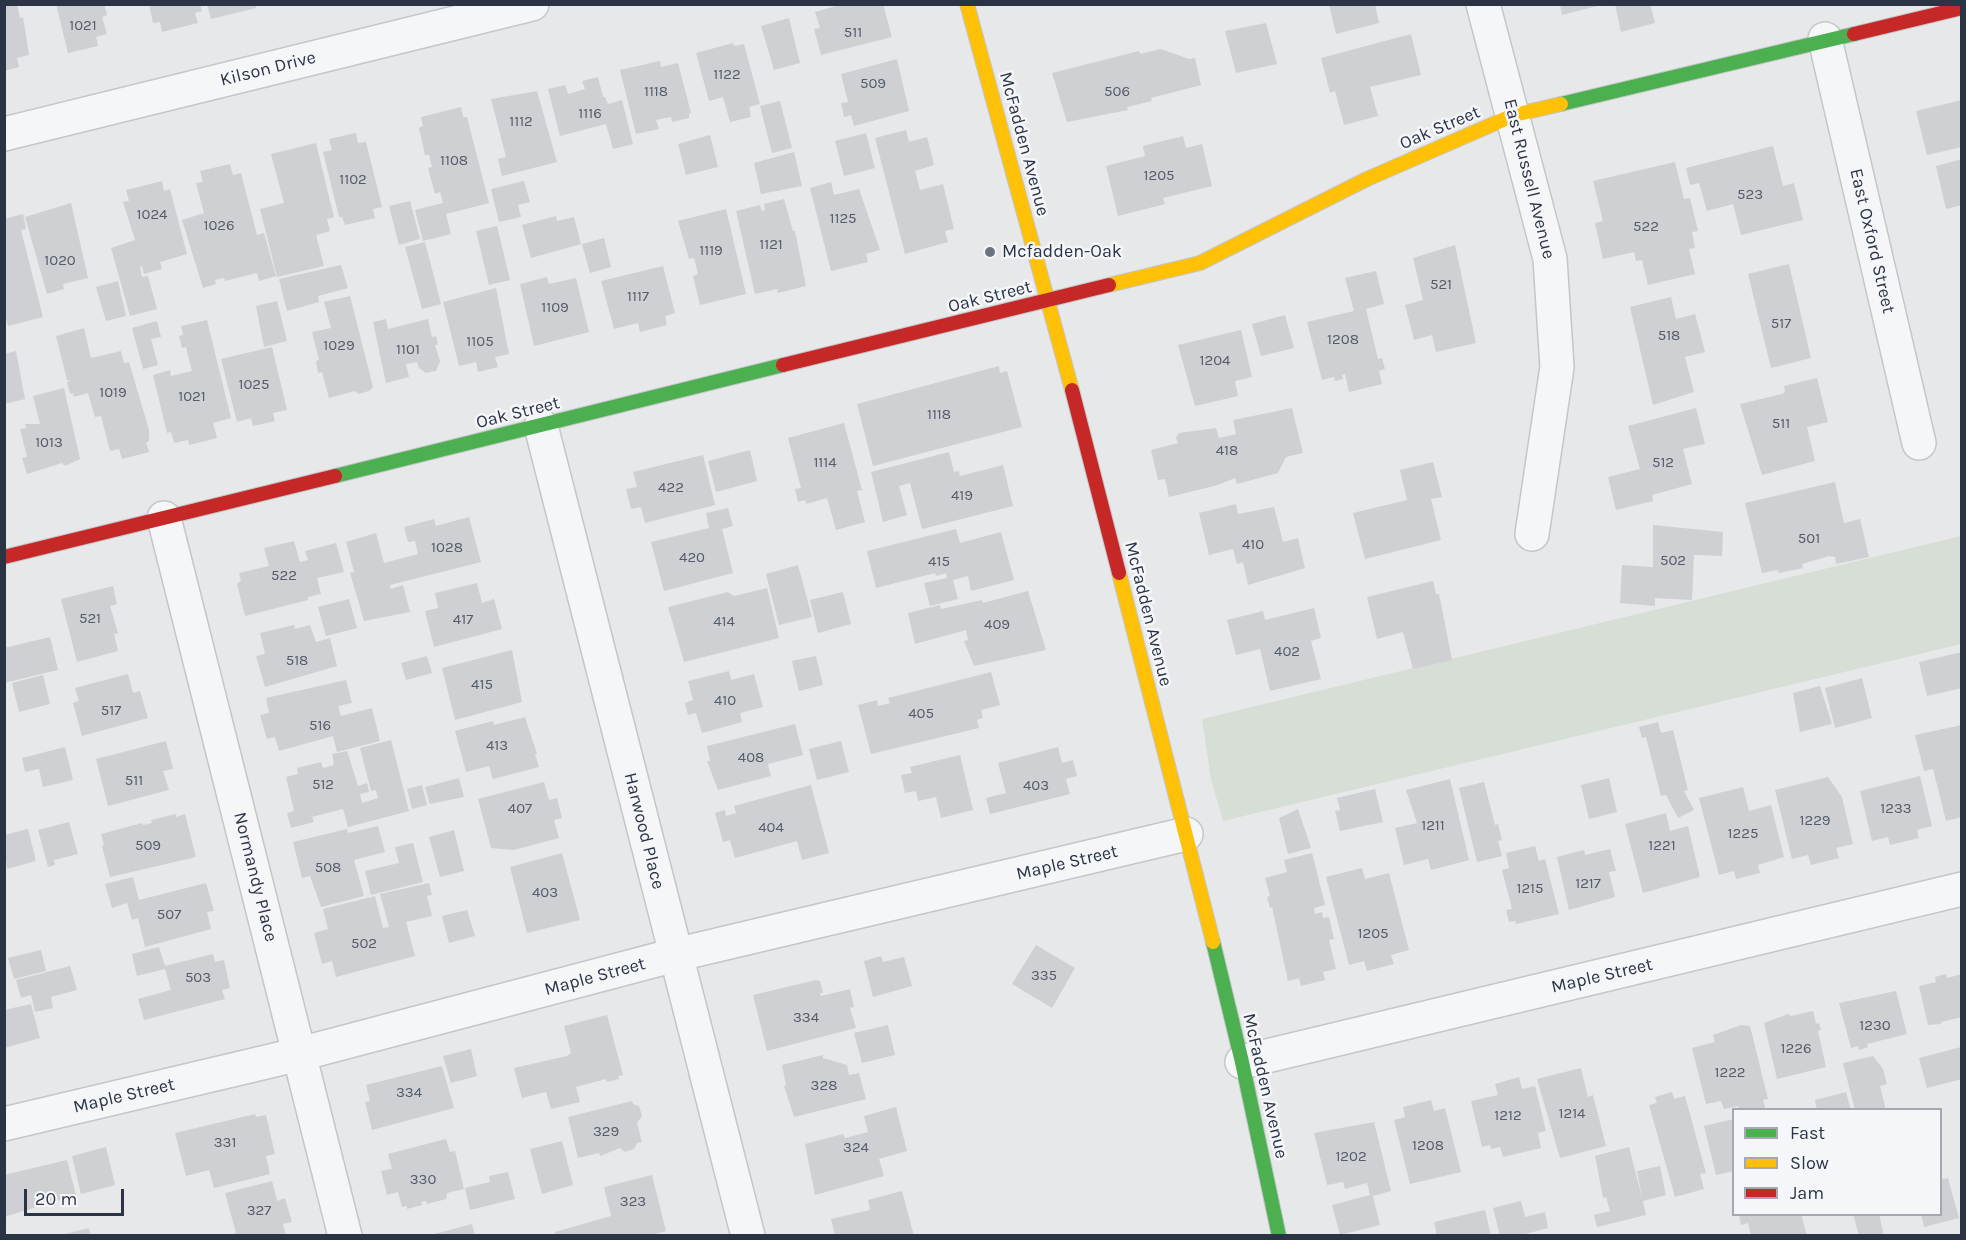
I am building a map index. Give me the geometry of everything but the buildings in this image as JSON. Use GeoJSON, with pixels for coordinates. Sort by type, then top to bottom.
{"type":"FeatureCollection","features":[{"type":"Feature","properties":{"kind":"street","name":"Kilson Drive"},"geometry":{"type":"LineString","coordinates":[[4,134],[532,4]]}},
{"type":"Feature","properties":{"kind":"street","name":"McFadden Avenue"},"geometry":{"type":"LineString","coordinates":[[967,4],[1048,301],[1186,834],[1242,1062],[1279,1236]]}},
{"type":"Feature","properties":{"kind":"street","name":"East Russell Avenue"},"geometry":{"type":"LineString","coordinates":[[1483,4],[1550,259],[1557,367],[1532,534]]}},
{"type":"Feature","properties":{"kind":"street","name":"Oak Street"},"geometry":{"type":"LineString","coordinates":[[4,557],[1200,263],[1367,179],[1514,115],[1962,8]]}},
{"type":"Feature","properties":{"kind":"street","name":"East Oxford Street"},"geometry":{"type":"LineString","coordinates":[[1825,39],[1919,443]]}},
{"type":"Feature","properties":{"kind":"street","name":"Harwood Place"},"geometry":{"type":"LineString","coordinates":[[541,426],[748,1236]]}},
{"type":"Feature","properties":{"kind":"street","name":"Normandy Place"},"geometry":{"type":"LineString","coordinates":[[164,518],[345,1236]]}},
{"type":"Feature","properties":{"kind":"street","name":"Maple Street"},"geometry":{"type":"LineString","coordinates":[[4,1124],[300,1054],[675,956],[1186,834]]}},
{"type":"Feature","properties":{"kind":"street","name":"Maple Street"},"geometry":{"type":"LineString","coordinates":[[1242,1062],[1962,889]]}},
{"type":"Feature","properties":{"kind":"shaded area"},"geometry":{"type":"Polygon","coordinates":[[[1961,536],[1961,644],[1223,821],[1211,779],[1202,719],[1961,536]]]}},
{"type":"Feature","properties":{"kind":"traffic: fast"},"geometry":{"type":"LineString","coordinates":[[1561,104],[1854,34]]}},
{"type":"Feature","properties":{"kind":"traffic: fast"},"geometry":{"type":"LineString","coordinates":[[335,476],[783,365]]}},
{"type":"Feature","properties":{"kind":"traffic: fast"},"geometry":{"type":"LineString","coordinates":[[1213,942],[1242,1062],[1279,1236]]}},
{"type":"Feature","properties":{"kind":"traffic: slow"},"geometry":{"type":"LineString","coordinates":[[967,4],[1072,390]]}},
{"type":"Feature","properties":{"kind":"traffic: slow"},"geometry":{"type":"LineString","coordinates":[[1109,285],[1200,263],[1367,179],[1514,115],[1561,104]]}},
{"type":"Feature","properties":{"kind":"traffic: slow"},"geometry":{"type":"LineString","coordinates":[[1119,573],[1213,942]]}},
{"type":"Feature","properties":{"kind":"traffic: jam"},"geometry":{"type":"LineString","coordinates":[[1854,34],[1962,8]]}},
{"type":"Feature","properties":{"kind":"traffic: jam"},"geometry":{"type":"LineString","coordinates":[[783,365],[1109,285]]}},
{"type":"Feature","properties":{"kind":"traffic: jam"},"geometry":{"type":"LineString","coordinates":[[1072,390],[1119,573]]}},
{"type":"Feature","properties":{"kind":"traffic: jam"},"geometry":{"type":"LineString","coordinates":[[4,557],[335,476]]}},
{"type":"Feature","properties":{"kind":"place","name":"Mcfadden-Oak"},"geometry":{"type":"Point","coordinates":[990,252]}}]}
